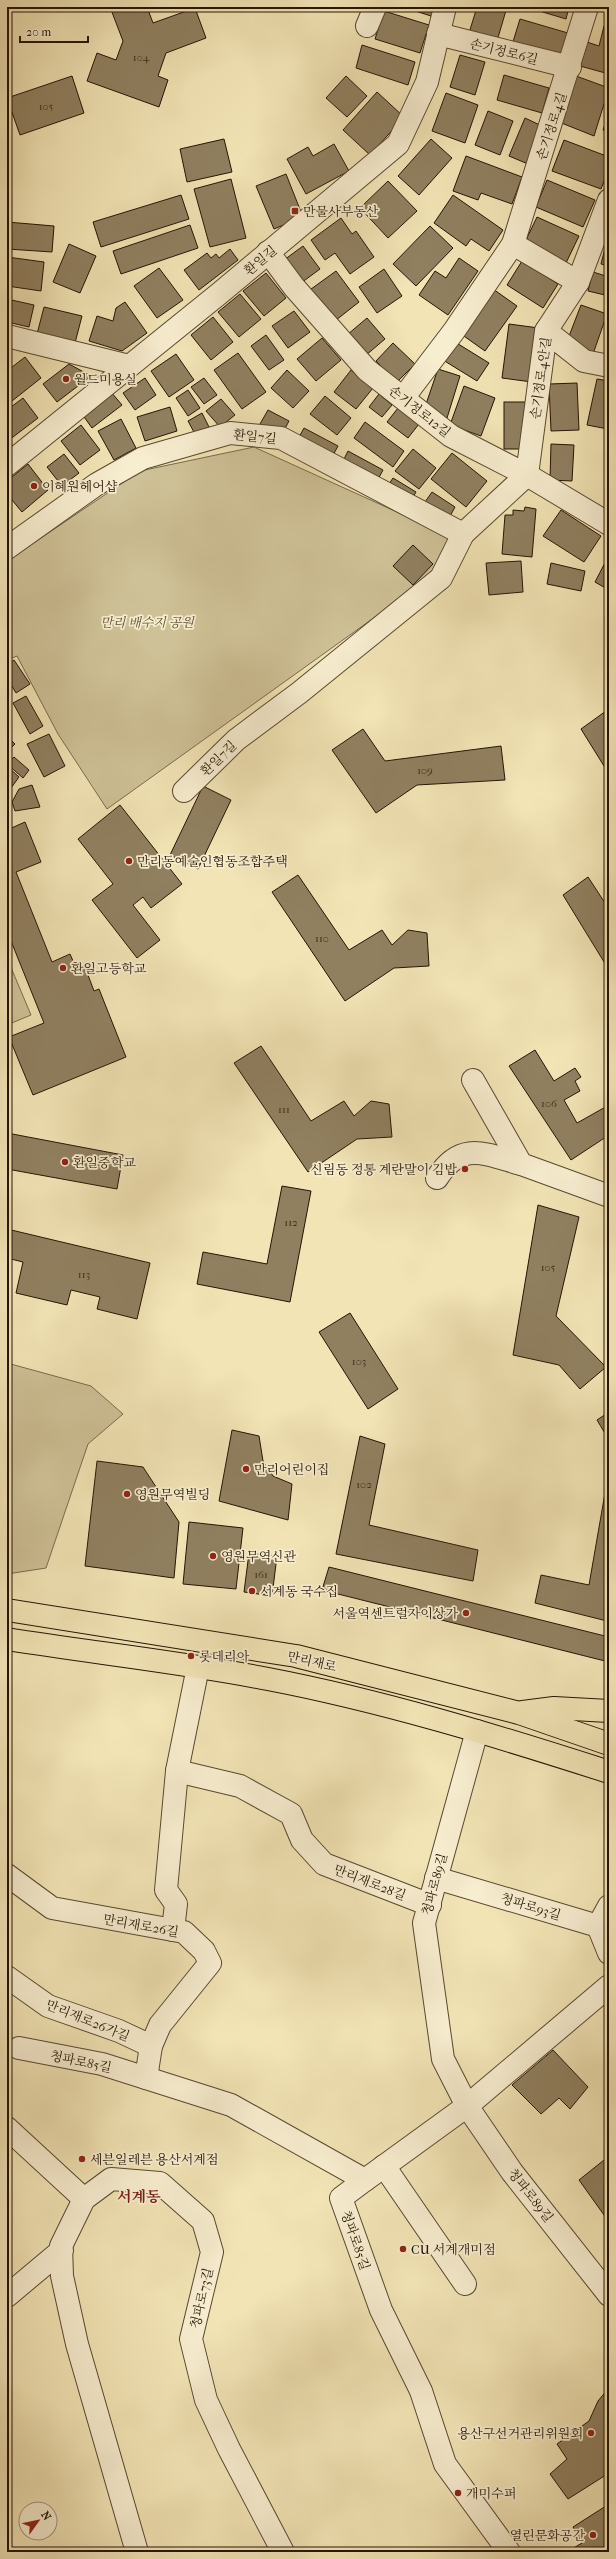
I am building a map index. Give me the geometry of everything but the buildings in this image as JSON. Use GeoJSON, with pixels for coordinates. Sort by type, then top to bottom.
{"type":"FeatureCollection","features":[{"type":"Feature","properties":{"kind":"main road","name":"만리재로"},"geometry":{"type":"LineString","coordinates":[[7,1610],[296,1656],[519,1713],[609,1744]]}},
{"type":"Feature","properties":{"kind":"main road","name":"만리재로"},"geometry":{"type":"LineString","coordinates":[[7,1639],[198,1667],[339,1694],[477,1731],[609,1772]]}},
{"type":"Feature","properties":{"kind":"main road"},"geometry":{"type":"LineString","coordinates":[[519,1713],[554,1708],[609,1712]]}},
{"type":"Feature","properties":{"kind":"main road"},"geometry":{"type":"LineString","coordinates":[[519,1713],[570,1745],[570,1760]]}},
{"type":"Feature","properties":{"kind":"street","name":"환일길"},"geometry":{"type":"LineString","coordinates":[[7,465],[398,144],[427,82],[444,7]]}},
{"type":"Feature","properties":{"kind":"street","name":"손기정로4길"},"geometry":{"type":"LineString","coordinates":[[403,398],[454,331],[513,244],[570,68],[587,7]]}},
{"type":"Feature","properties":{"kind":"street","name":"손기정로6길"},"geometry":{"type":"LineString","coordinates":[[438,34],[570,68]]}},
{"type":"Feature","properties":{"kind":"street","name":"손기정로4안길"},"geometry":{"type":"LineString","coordinates":[[527,475],[546,331],[578,282],[609,200]]}},
{"type":"Feature","properties":{"kind":"street"},"geometry":{"type":"LineString","coordinates":[[513,244],[578,282]]}},
{"type":"Feature","properties":{"kind":"street","name":"손기정로12길"},"geometry":{"type":"LineString","coordinates":[[268,252],[294,287],[367,370],[451,436],[527,475],[609,524]]}},
{"type":"Feature","properties":{"kind":"street"},"geometry":{"type":"LineString","coordinates":[[546,331],[584,361],[609,366]]}},
{"type":"Feature","properties":{"kind":"street"},"geometry":{"type":"LineString","coordinates":[[7,336],[129,366]]}},
{"type":"Feature","properties":{"kind":"street","name":"환일7길"},"geometry":{"type":"LineString","coordinates":[[7,548],[97,484],[143,458],[230,433],[280,438],[463,534]]}},
{"type":"Feature","properties":{"kind":"street","name":"환일7길"},"geometry":{"type":"LineString","coordinates":[[184,791],[236,740],[299,693],[441,578],[463,534],[527,475]]}},
{"type":"Feature","properties":{"kind":"street"},"geometry":{"type":"LineString","coordinates":[[473,1080],[521,1164]]}},
{"type":"Feature","properties":{"kind":"street"},"geometry":{"type":"LineString","coordinates":[[437,1178],[444,1166],[460,1155],[474,1152],[521,1164],[609,1196]]}},
{"type":"Feature","properties":{"kind":"street"},"geometry":{"type":"LineString","coordinates":[[173,1930],[176,1904],[166,1890],[178,1771],[198,1667]]}},
{"type":"Feature","properties":{"kind":"street","name":"청파로89길"},"geometry":{"type":"LineString","coordinates":[[477,1731],[424,1923],[443,2058],[467,2106],[512,2172],[606,2283]]}},
{"type":"Feature","properties":{"kind":"street","name":"만리재로28길"},"geometry":{"type":"LineString","coordinates":[[178,1771],[240,1786],[291,1814],[302,1840],[324,1864],[430,1905]]}},
{"type":"Feature","properties":{"kind":"street","name":"만리재로26길"},"geometry":{"type":"LineString","coordinates":[[7,1875],[52,1908],[184,1932],[204,1951],[210,1963],[160,2025],[152,2046],[146,2078]]}},
{"type":"Feature","properties":{"kind":"street","name":"청파로93길"},"geometry":{"type":"LineString","coordinates":[[436,1878],[598,1926]]}},
{"type":"Feature","properties":{"kind":"street"},"geometry":{"type":"LineString","coordinates":[[609,1906],[598,1926],[609,1954]]}},
{"type":"Feature","properties":{"kind":"street","name":"만리재로26가길"},"geometry":{"type":"LineString","coordinates":[[7,1977],[48,2006],[119,2032],[152,2046]]}},
{"type":"Feature","properties":{"kind":"street"},"geometry":{"type":"LineString","coordinates":[[365,2180],[467,2106],[609,1986]]}},
{"type":"Feature","properties":{"kind":"street","name":"청파로85길"},"geometry":{"type":"LineString","coordinates":[[19,2048],[102,2064],[231,2105],[365,2180],[341,2198],[381,2310],[421,2391],[445,2464],[509,2552]]}},
{"type":"Feature","properties":{"kind":"street"},"geometry":{"type":"LineString","coordinates":[[10,2137],[84,2199]]}},
{"type":"Feature","properties":{"kind":"street"},"geometry":{"type":"LineString","coordinates":[[384,2166],[465,2284]]}},
{"type":"Feature","properties":{"kind":"street","name":"청파로73길"},"geometry":{"type":"LineString","coordinates":[[136,2552],[78,2344],[62,2276],[61,2246],[84,2199],[111,2179],[160,2183],[203,2221],[212,2252],[191,2339],[206,2400],[229,2450],[283,2552]]}},
{"type":"Feature","properties":{"kind":"street"},"geometry":{"type":"LineString","coordinates":[[7,2296],[62,2250]]}},
{"type":"Feature","properties":{"kind":"green space","name":"만리 배수지 공원"},"geometry":{"type":"Polygon","coordinates":[[[254,447],[452,537],[435,574],[107,809],[58,734],[17,656],[7,660],[7,561],[140,471],[254,447]]]}},
{"type":"Feature","properties":{"kind":"green space"},"geometry":{"type":"Polygon","coordinates":[[[7,958],[31,1015],[7,1025],[7,958]]]}},
{"type":"Feature","properties":{"kind":"green space"},"geometry":{"type":"Polygon","coordinates":[[[7,1363],[91,1386],[123,1414],[88,1444],[46,1568],[7,1574],[7,1363]]]}},
{"type":"Feature","properties":{"kind":"place","name":"만물사부동산"},"geometry":{"type":"Point","coordinates":[295,211]}},
{"type":"Feature","properties":{"kind":"place","name":"월드미용실"},"geometry":{"type":"Point","coordinates":[66,379]}},
{"type":"Feature","properties":{"kind":"place","name":"이혜원헤어샵"},"geometry":{"type":"Point","coordinates":[34,486]}},
{"type":"Feature","properties":{"kind":"place","name":"만리동예술인협동조합주택"},"geometry":{"type":"Point","coordinates":[129,861]}},
{"type":"Feature","properties":{"kind":"place","name":"환일고등학교"},"geometry":{"type":"Point","coordinates":[63,968]}},
{"type":"Feature","properties":{"kind":"place","name":"환일중학교"},"geometry":{"type":"Point","coordinates":[65,1162]}},
{"type":"Feature","properties":{"kind":"place","name":"신림동 정통 계란말이 김밥"},"geometry":{"type":"Point","coordinates":[465,1169]}},
{"type":"Feature","properties":{"kind":"place","name":"만리어린이집"},"geometry":{"type":"Point","coordinates":[246,1469]}},
{"type":"Feature","properties":{"kind":"place","name":"영원무역빌딩"},"geometry":{"type":"Point","coordinates":[127,1494]}},
{"type":"Feature","properties":{"kind":"place","name":"영원무역신관"},"geometry":{"type":"Point","coordinates":[213,1556]}},
{"type":"Feature","properties":{"kind":"place","name":"서계동 국수집"},"geometry":{"type":"Point","coordinates":[252,1591]}},
{"type":"Feature","properties":{"kind":"place","name":"서울역센트럴자이상가"},"geometry":{"type":"Point","coordinates":[466,1613]}},
{"type":"Feature","properties":{"kind":"place","name":"롯데리아"},"geometry":{"type":"Point","coordinates":[191,1656]}},
{"type":"Feature","properties":{"kind":"place","name":"세븐일레븐 용산서계점"},"geometry":{"type":"Point","coordinates":[82,2159]}},
{"type":"Feature","properties":{"kind":"place","name":"CU 서계개미점"},"geometry":{"type":"Point","coordinates":[403,2249]}},
{"type":"Feature","properties":{"kind":"place","name":"용산구선거관리위원회"},"geometry":{"type":"Point","coordinates":[591,2433]}},
{"type":"Feature","properties":{"kind":"place","name":"개미수퍼"},"geometry":{"type":"Point","coordinates":[458,2493]}},
{"type":"Feature","properties":{"kind":"place","name":"열린문화공간"},"geometry":{"type":"Point","coordinates":[593,2535]}},
{"type":"Feature","properties":{"kind":"district","name":"서계동"},"geometry":{"type":"Point","coordinates":[139,2197]}}]}
